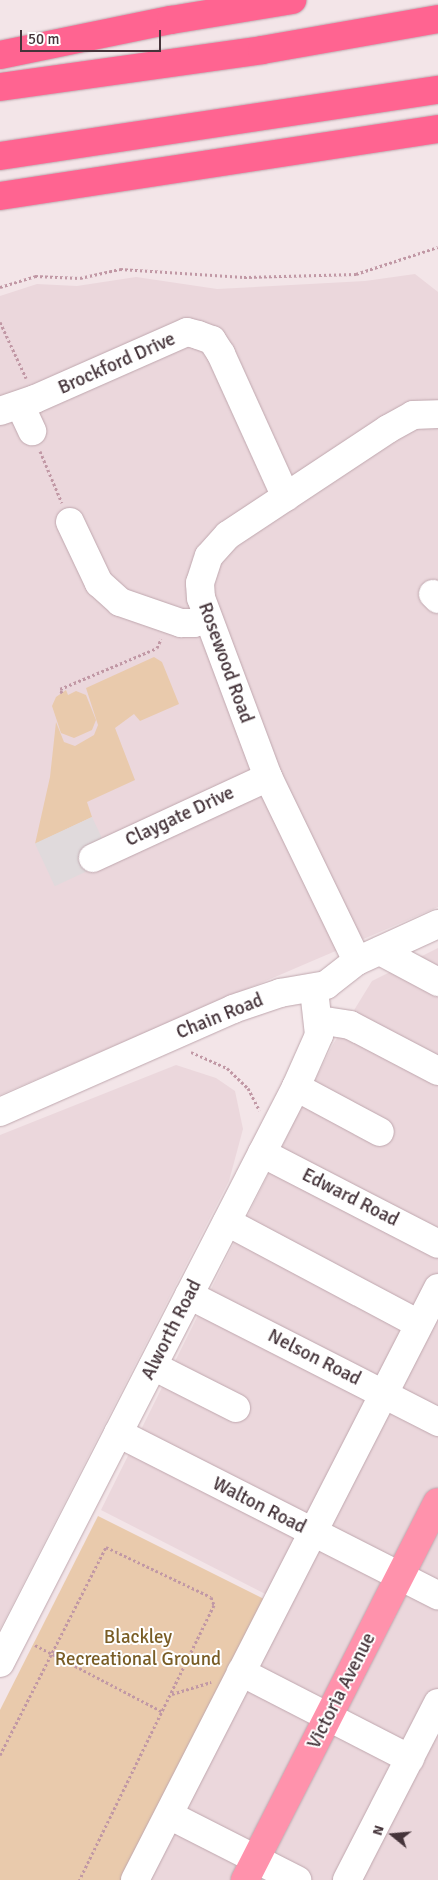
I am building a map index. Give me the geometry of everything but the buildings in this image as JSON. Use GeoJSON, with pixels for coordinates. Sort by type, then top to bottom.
{"type":"FeatureCollection","features":[{"type":"Feature","properties":{"kind":"highway"},"geometry":{"type":"LineString","coordinates":[[0,55],[171,20],[292,0]]}},
{"type":"Feature","properties":{"kind":"highway"},"geometry":{"type":"LineString","coordinates":[[0,87],[262,50],[438,19]]}},
{"type":"Feature","properties":{"kind":"highway"},"geometry":{"type":"LineString","coordinates":[[0,156],[438,90]]}},
{"type":"Feature","properties":{"kind":"highway"},"geometry":{"type":"LineString","coordinates":[[0,196],[438,129]]}},
{"type":"Feature","properties":{"kind":"highway"},"geometry":{"type":"LineString","coordinates":[[0,184],[245,158]]}},
{"type":"Feature","properties":{"kind":"main road","name":"Victoria Avenue"},"geometry":{"type":"LineString","coordinates":[[251,1869],[438,1502]]}},
{"type":"Feature","properties":{"kind":"street","name":"Brockford Drive"},"geometry":{"type":"LineString","coordinates":[[18,405],[187,332],[212,340],[286,497]]}},
{"type":"Feature","properties":{"kind":"street"},"geometry":{"type":"LineString","coordinates":[[18,405],[32,431]]}},
{"type":"Feature","properties":{"kind":"street","name":"Rosewood Road"},"geometry":{"type":"LineString","coordinates":[[368,956],[268,777],[207,617],[201,598],[200,582],[209,556],[228,535],[413,415],[438,414]]}},
{"type":"Feature","properties":{"kind":"street"},"geometry":{"type":"LineString","coordinates":[[80,529],[99,584],[120,602],[169,619],[194,623],[207,617]]}},
{"type":"Feature","properties":{"kind":"street","name":"Claygate Drive"},"geometry":{"type":"LineString","coordinates":[[93,858],[268,777]]}},
{"type":"Feature","properties":{"kind":"street","name":"Chain Road"},"geometry":{"type":"LineString","coordinates":[[0,1112],[233,1009],[280,993],[314,990],[326,985],[368,956],[438,924]]}},
{"type":"Feature","properties":{"kind":"street"},"geometry":{"type":"LineString","coordinates":[[368,956],[438,982]]}},
{"type":"Feature","properties":{"kind":"street","name":"Alworth Road"},"geometry":{"type":"LineString","coordinates":[[0,1663],[296,1087],[315,1046],[319,1020],[314,990]]}},
{"type":"Feature","properties":{"kind":"street"},"geometry":{"type":"LineString","coordinates":[[319,1020],[350,1025],[438,1071]]}},
{"type":"Feature","properties":{"kind":"street"},"geometry":{"type":"LineString","coordinates":[[296,1087],[380,1132]]}},
{"type":"Feature","properties":{"kind":"street","name":"Edward Road"},"geometry":{"type":"LineString","coordinates":[[262,1153],[438,1244]]}},
{"type":"Feature","properties":{"kind":"street"},"geometry":{"type":"LineString","coordinates":[[226,1222],[419,1324]]}},
{"type":"Feature","properties":{"kind":"street"},"geometry":{"type":"LineString","coordinates":[[135,1880],[438,1288]]}},
{"type":"Feature","properties":{"kind":"street","name":"Nelson Road"},"geometry":{"type":"LineString","coordinates":[[189,1295],[438,1422]]}},
{"type":"Feature","properties":{"kind":"street"},"geometry":{"type":"LineString","coordinates":[[153,1366],[236,1408]]}},
{"type":"Feature","properties":{"kind":"street","name":"Walton Road"},"geometry":{"type":"LineString","coordinates":[[118,1433],[311,1533],[438,1595]]}},
{"type":"Feature","properties":{"kind":"street"},"geometry":{"type":"LineString","coordinates":[[241,1672],[328,1719],[410,1759]]}},
{"type":"Feature","properties":{"kind":"street"},"geometry":{"type":"LineString","coordinates":[[347,1880],[438,1704]]}},
{"type":"Feature","properties":{"kind":"street"},"geometry":{"type":"LineString","coordinates":[[168,1814],[251,1869],[297,1880]]}},
{"type":"Feature","properties":{"kind":"path"},"geometry":{"type":"LineString","coordinates":[[0,287],[35,276],[80,278],[120,269],[244,277],[356,274],[438,247]]}},
{"type":"Feature","properties":{"kind":"path"},"geometry":{"type":"LineString","coordinates":[[0,322],[18,405]]}},
{"type":"Feature","properties":{"kind":"path"},"geometry":{"type":"LineString","coordinates":[[32,431],[80,529]]}},
{"type":"Feature","properties":{"kind":"path"},"geometry":{"type":"LineString","coordinates":[[62,693],[60,688],[157,648],[169,619]]}},
{"type":"Feature","properties":{"kind":"path"},"geometry":{"type":"LineString","coordinates":[[189,1051],[227,1068],[248,1088],[258,1107],[259,1116]]}},
{"type":"Feature","properties":{"kind":"path"},"geometry":{"type":"LineString","coordinates":[[0,1755],[102,1550],[110,1547],[214,1601],[163,1712],[79,1880]]}},
{"type":"Feature","properties":{"kind":"path"},"geometry":{"type":"LineString","coordinates":[[51,1654],[163,1712]]}},
{"type":"Feature","properties":{"kind":"path"},"geometry":{"type":"LineString","coordinates":[[171,1694],[241,1672]]}},
{"type":"Feature","properties":{"kind":"shaded area"},"geometry":{"type":"Polygon","coordinates":[[[415,274],[438,292],[438,907],[0,1095],[0,296],[37,284],[77,286],[136,277],[217,289],[365,281],[415,274]]]}},
{"type":"Feature","properties":{"kind":"shaded area"},"geometry":{"type":"Polygon","coordinates":[[[92,817],[112,860],[55,886],[35,844],[92,817]]]}},
{"type":"Feature","properties":{"kind":"shaded area"},"geometry":{"type":"Polygon","coordinates":[[[438,948],[438,1880],[140,1880],[281,1602],[101,1510],[332,1046],[372,981],[438,948]]]}},
{"type":"Feature","properties":{"kind":"shaded area"},"geometry":{"type":"Polygon","coordinates":[[[176,1065],[216,1078],[235,1091],[243,1129],[229,1181],[0,1629],[0,1135],[176,1065]]]}},
{"type":"Feature","properties":{"kind":"green space"},"geometry":{"type":"Polygon","coordinates":[[[154,657],[162,662],[179,704],[140,721],[134,714],[115,728],[135,780],[87,802],[92,817],[35,844],[50,777],[56,722],[64,742],[75,746],[94,735],[98,725],[86,688],[154,657]]]}},
{"type":"Feature","properties":{"kind":"green space"},"geometry":{"type":"Polygon","coordinates":[[[66,690],[68,695],[76,691],[86,695],[96,720],[92,730],[74,738],[61,733],[52,706],[56,697],[66,690]]]}},
{"type":"Feature","properties":{"kind":"green space","name":"Blackley Recreational Ground"},"geometry":{"type":"Polygon","coordinates":[[[98,1516],[270,1602],[127,1880],[0,1880],[0,1710],[98,1516]]]}}]}
